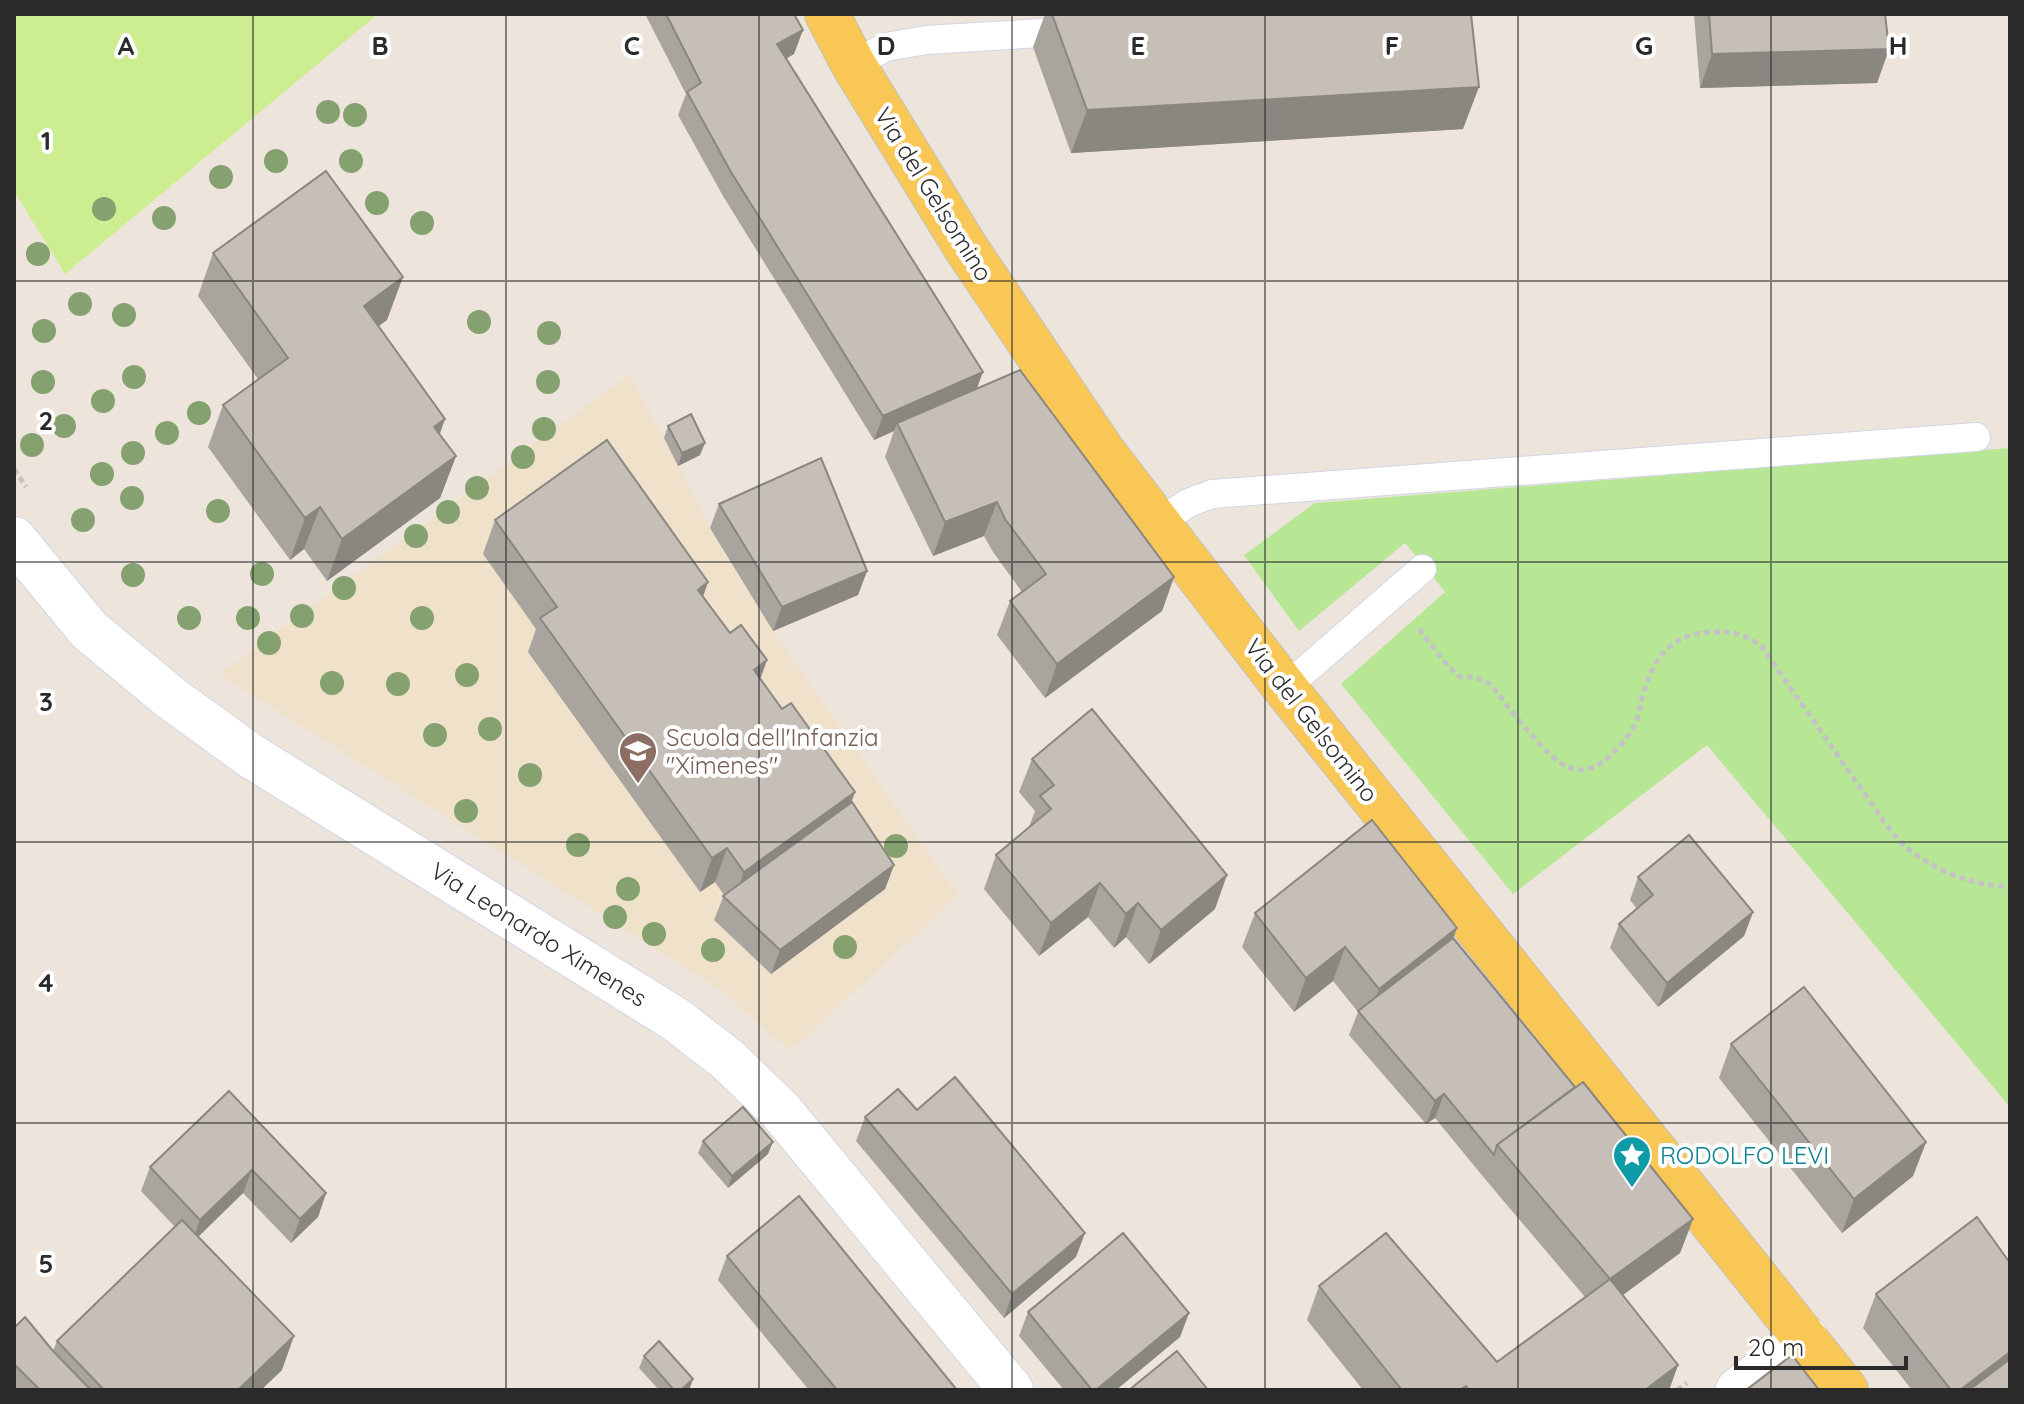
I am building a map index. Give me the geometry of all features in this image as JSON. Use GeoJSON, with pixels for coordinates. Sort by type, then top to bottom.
{"type":"FeatureCollection","features":[{"type":"Feature","properties":{"kind":"main road","name":"Via del Gelsomino"},"geometry":{"type":"LineString","coordinates":[[827,14],[853,64],[966,248],[1104,453],[1285,688],[1846,1390]]}},
{"type":"Feature","properties":{"kind":"street","name":"Via Leonardo Ximenes"},"geometry":{"type":"LineString","coordinates":[[14,539],[89,630],[171,698],[251,756],[675,1019],[727,1059],[780,1110],[1011,1390]]}},
{"type":"Feature","properties":{"kind":"street"},"geometry":{"type":"LineString","coordinates":[[1738,1390],[1806,1338]]}},
{"type":"Feature","properties":{"kind":"lane"},"geometry":{"type":"LineString","coordinates":[[853,64],[886,47],[926,40],[1097,30]]}},
{"type":"Feature","properties":{"kind":"lane"},"geometry":{"type":"LineString","coordinates":[[1158,523],[1188,503],[1212,494],[1976,437]]}},
{"type":"Feature","properties":{"kind":"lane"},"geometry":{"type":"LineString","coordinates":[[1285,688],[1422,569]]}},
{"type":"Feature","properties":{"kind":"path"},"geometry":{"type":"LineString","coordinates":[[1392,595],[1447,665],[1460,677],[1475,677],[1490,684],[1556,760],[1573,770],[1593,767],[1607,759],[1624,740],[1637,721],[1657,660],[1670,644],[1709,632],[1747,635],[1762,647],[1905,847],[1950,874],[1976,882],[2010,886]]}},
{"type":"Feature","properties":{"kind":"shaded area","name":"Scuola dell'Infanzia \"Ximenes\""},"geometry":{"type":"Polygon","coordinates":[[[630,374],[710,528],[773,631],[958,896],[790,1051],[721,990],[219,674],[630,374]]]}},
{"type":"Feature","properties":{"kind":"green space"},"geometry":{"type":"Polygon","coordinates":[[[14,14],[378,14],[65,274],[14,191],[14,14]]]}},
{"type":"Feature","properties":{"kind":"green space"},"geometry":{"type":"Polygon","coordinates":[[[2010,448],[2010,1107],[1707,745],[1513,894],[1341,684],[1445,592],[1405,543],[1299,631],[1244,555],[1315,503],[2010,448]]]}},
{"type":"Feature","properties":{"kind":"building"},"geometry":{"type":"Polygon","coordinates":[[[666,14],[794,14],[803,30],[777,44],[983,372],[883,416],[731,172],[687,92],[701,83],[666,14]]]}},
{"type":"Feature","properties":{"kind":"building"},"geometry":{"type":"Polygon","coordinates":[[[1052,14],[1471,14],[1479,87],[1087,110],[1052,14]]]}},
{"type":"Feature","properties":{"kind":"building"},"geometry":{"type":"Polygon","coordinates":[[[1709,14],[1885,14],[1889,49],[1712,54],[1709,14]]]}},
{"type":"Feature","properties":{"kind":"building"},"geometry":{"type":"Polygon","coordinates":[[[326,171],[403,277],[364,306],[445,419],[434,427],[456,456],[342,539],[320,507],[305,518],[223,405],[288,358],[213,253],[326,171]]]}},
{"type":"Feature","properties":{"kind":"building"},"geometry":{"type":"Polygon","coordinates":[[[1020,370],[1174,577],[1057,664],[1010,601],[1046,574],[1005,519],[997,502],[945,522],[897,423],[1020,370]]]}},
{"type":"Feature","properties":{"kind":"building"},"geometry":{"type":"Polygon","coordinates":[[[691,414],[705,443],[682,453],[668,426],[691,414]]]}},
{"type":"Feature","properties":{"kind":"building"},"geometry":{"type":"Polygon","coordinates":[[[607,440],[708,582],[698,590],[730,633],[741,625],[767,660],[754,670],[782,709],[791,703],[855,792],[744,872],[727,848],[712,858],[540,618],[557,607],[495,520],[607,440]]]}},
{"type":"Feature","properties":{"kind":"building"},"geometry":{"type":"Polygon","coordinates":[[[821,458],[867,571],[782,607],[719,504],[821,458]]]}},
{"type":"Feature","properties":{"kind":"building"},"geometry":{"type":"Polygon","coordinates":[[[1092,709],[1227,875],[1161,930],[1138,903],[1126,914],[1100,883],[1051,923],[996,855],[1051,809],[1040,796],[1054,785],[1032,759],[1092,709]]]}},
{"type":"Feature","properties":{"kind":"building"},"geometry":{"type":"Polygon","coordinates":[[[852,802],[894,865],[780,950],[723,896],[852,802]]]}},
{"type":"Feature","properties":{"kind":"building"},"geometry":{"type":"Polygon","coordinates":[[[1372,820],[1457,928],[1379,989],[1345,947],[1306,978],[1255,913],[1372,820]]]}},
{"type":"Feature","properties":{"kind":"building"},"geometry":{"type":"Polygon","coordinates":[[[1689,835],[1753,912],[1667,983],[1619,924],[1653,895],[1638,877],[1689,835]]]}},
{"type":"Feature","properties":{"kind":"building"},"geometry":{"type":"Polygon","coordinates":[[[1453,938],[1575,1087],[1497,1145],[1494,1155],[1444,1094],[1435,1101],[1358,1011],[1453,938]]]}},
{"type":"Feature","properties":{"kind":"building"},"geometry":{"type":"Polygon","coordinates":[[[1804,987],[1926,1142],[1854,1199],[1731,1044],[1804,987]]]}},
{"type":"Feature","properties":{"kind":"building"},"geometry":{"type":"Polygon","coordinates":[[[955,1077],[1085,1233],[1012,1294],[865,1117],[898,1089],[917,1110],[955,1077]]]}},
{"type":"Feature","properties":{"kind":"building"},"geometry":{"type":"Polygon","coordinates":[[[1583,1082],[1693,1219],[1610,1279],[1497,1145],[1583,1082]]]}},
{"type":"Feature","properties":{"kind":"building"},"geometry":{"type":"Polygon","coordinates":[[[229,1091],[326,1193],[300,1219],[252,1170],[200,1220],[150,1167],[229,1091]]]}},
{"type":"Feature","properties":{"kind":"building"},"geometry":{"type":"Polygon","coordinates":[[[743,1107],[773,1142],[732,1176],[703,1141],[743,1107]]]}},
{"type":"Feature","properties":{"kind":"building"},"geometry":{"type":"Polygon","coordinates":[[[799,1196],[957,1390],[837,1390],[727,1256],[799,1196]]]}},
{"type":"Feature","properties":{"kind":"building"},"geometry":{"type":"Polygon","coordinates":[[[1977,1217],[2010,1263],[2010,1352],[1960,1390],[1951,1390],[1876,1294],[1977,1217]]]}},
{"type":"Feature","properties":{"kind":"building"},"geometry":{"type":"Polygon","coordinates":[[[182,1220],[294,1336],[238,1390],[104,1390],[57,1341],[182,1220]]]}},
{"type":"Feature","properties":{"kind":"building"},"geometry":{"type":"Polygon","coordinates":[[[1123,1233],[1189,1313],[1096,1390],[1092,1390],[1028,1312],[1123,1233]]]}},
{"type":"Feature","properties":{"kind":"building"},"geometry":{"type":"Polygon","coordinates":[[[1386,1233],[1497,1362],[1610,1279],[1678,1365],[1645,1390],[1469,1390],[1466,1386],[1460,1390],[1402,1390],[1319,1286],[1386,1233]]]}},
{"type":"Feature","properties":{"kind":"building"},"geometry":{"type":"Polygon","coordinates":[[[25,1317],[91,1390],[40,1390],[14,1364],[14,1328],[25,1317]]]}},
{"type":"Feature","properties":{"kind":"building"},"geometry":{"type":"Polygon","coordinates":[[[659,1341],[693,1379],[681,1390],[674,1390],[644,1356],[659,1341]]]}},
{"type":"Feature","properties":{"kind":"building"},"geometry":{"type":"Polygon","coordinates":[[[1177,1351],[1208,1390],[1129,1390],[1177,1351]]]}},
{"type":"Feature","properties":{"kind":"building"},"geometry":{"type":"Polygon","coordinates":[[[1792,1355],[1819,1390],[1746,1390],[1792,1355]]]}},
{"type":"Feature","properties":{"kind":"building"},"geometry":{"type":"Polygon","coordinates":[[[2010,1359],[2010,1390],[1969,1390],[2010,1359]]]}},
{"type":"Feature","properties":{"kind":"place","name":"Scuola dell'Infanzia \"Ximenes\""},"geometry":{"type":"Point","coordinates":[638,785]}},
{"type":"Feature","properties":{"kind":"place","name":"RODOLFO LEVI"},"geometry":{"type":"Point","coordinates":[1632,1189]}}]}
